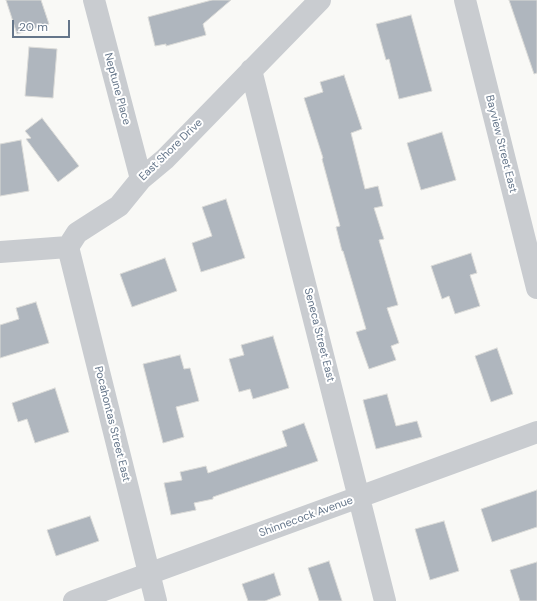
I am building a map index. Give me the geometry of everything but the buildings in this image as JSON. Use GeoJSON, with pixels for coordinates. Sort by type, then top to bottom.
{"type":"FeatureCollection","features":[{"type":"Feature","properties":{"kind":"street","name":"Neptune Place"},"geometry":{"type":"LineString","coordinates":[[94,0],[141,179]]}},
{"type":"Feature","properties":{"kind":"street","name":"East Shore Drive"},"geometry":{"type":"LineString","coordinates":[[68,247],[77,234],[118,206],[141,179],[165,159],[320,0]]}},
{"type":"Feature","properties":{"kind":"street","name":"Bayview Street East"},"geometry":{"type":"LineString","coordinates":[[464,0],[537,288]]}},
{"type":"Feature","properties":{"kind":"street","name":"Seneca Street East"},"geometry":{"type":"LineString","coordinates":[[252,70],[386,601]]}},
{"type":"Feature","properties":{"kind":"street"},"geometry":{"type":"LineString","coordinates":[[0,252],[68,247]]}},
{"type":"Feature","properties":{"kind":"street","name":"Pocahontas Street East"},"geometry":{"type":"LineString","coordinates":[[68,247],[156,601]]}},
{"type":"Feature","properties":{"kind":"street","name":"Shinnecock Avenue"},"geometry":{"type":"LineString","coordinates":[[74,601],[537,432]]}}]}
